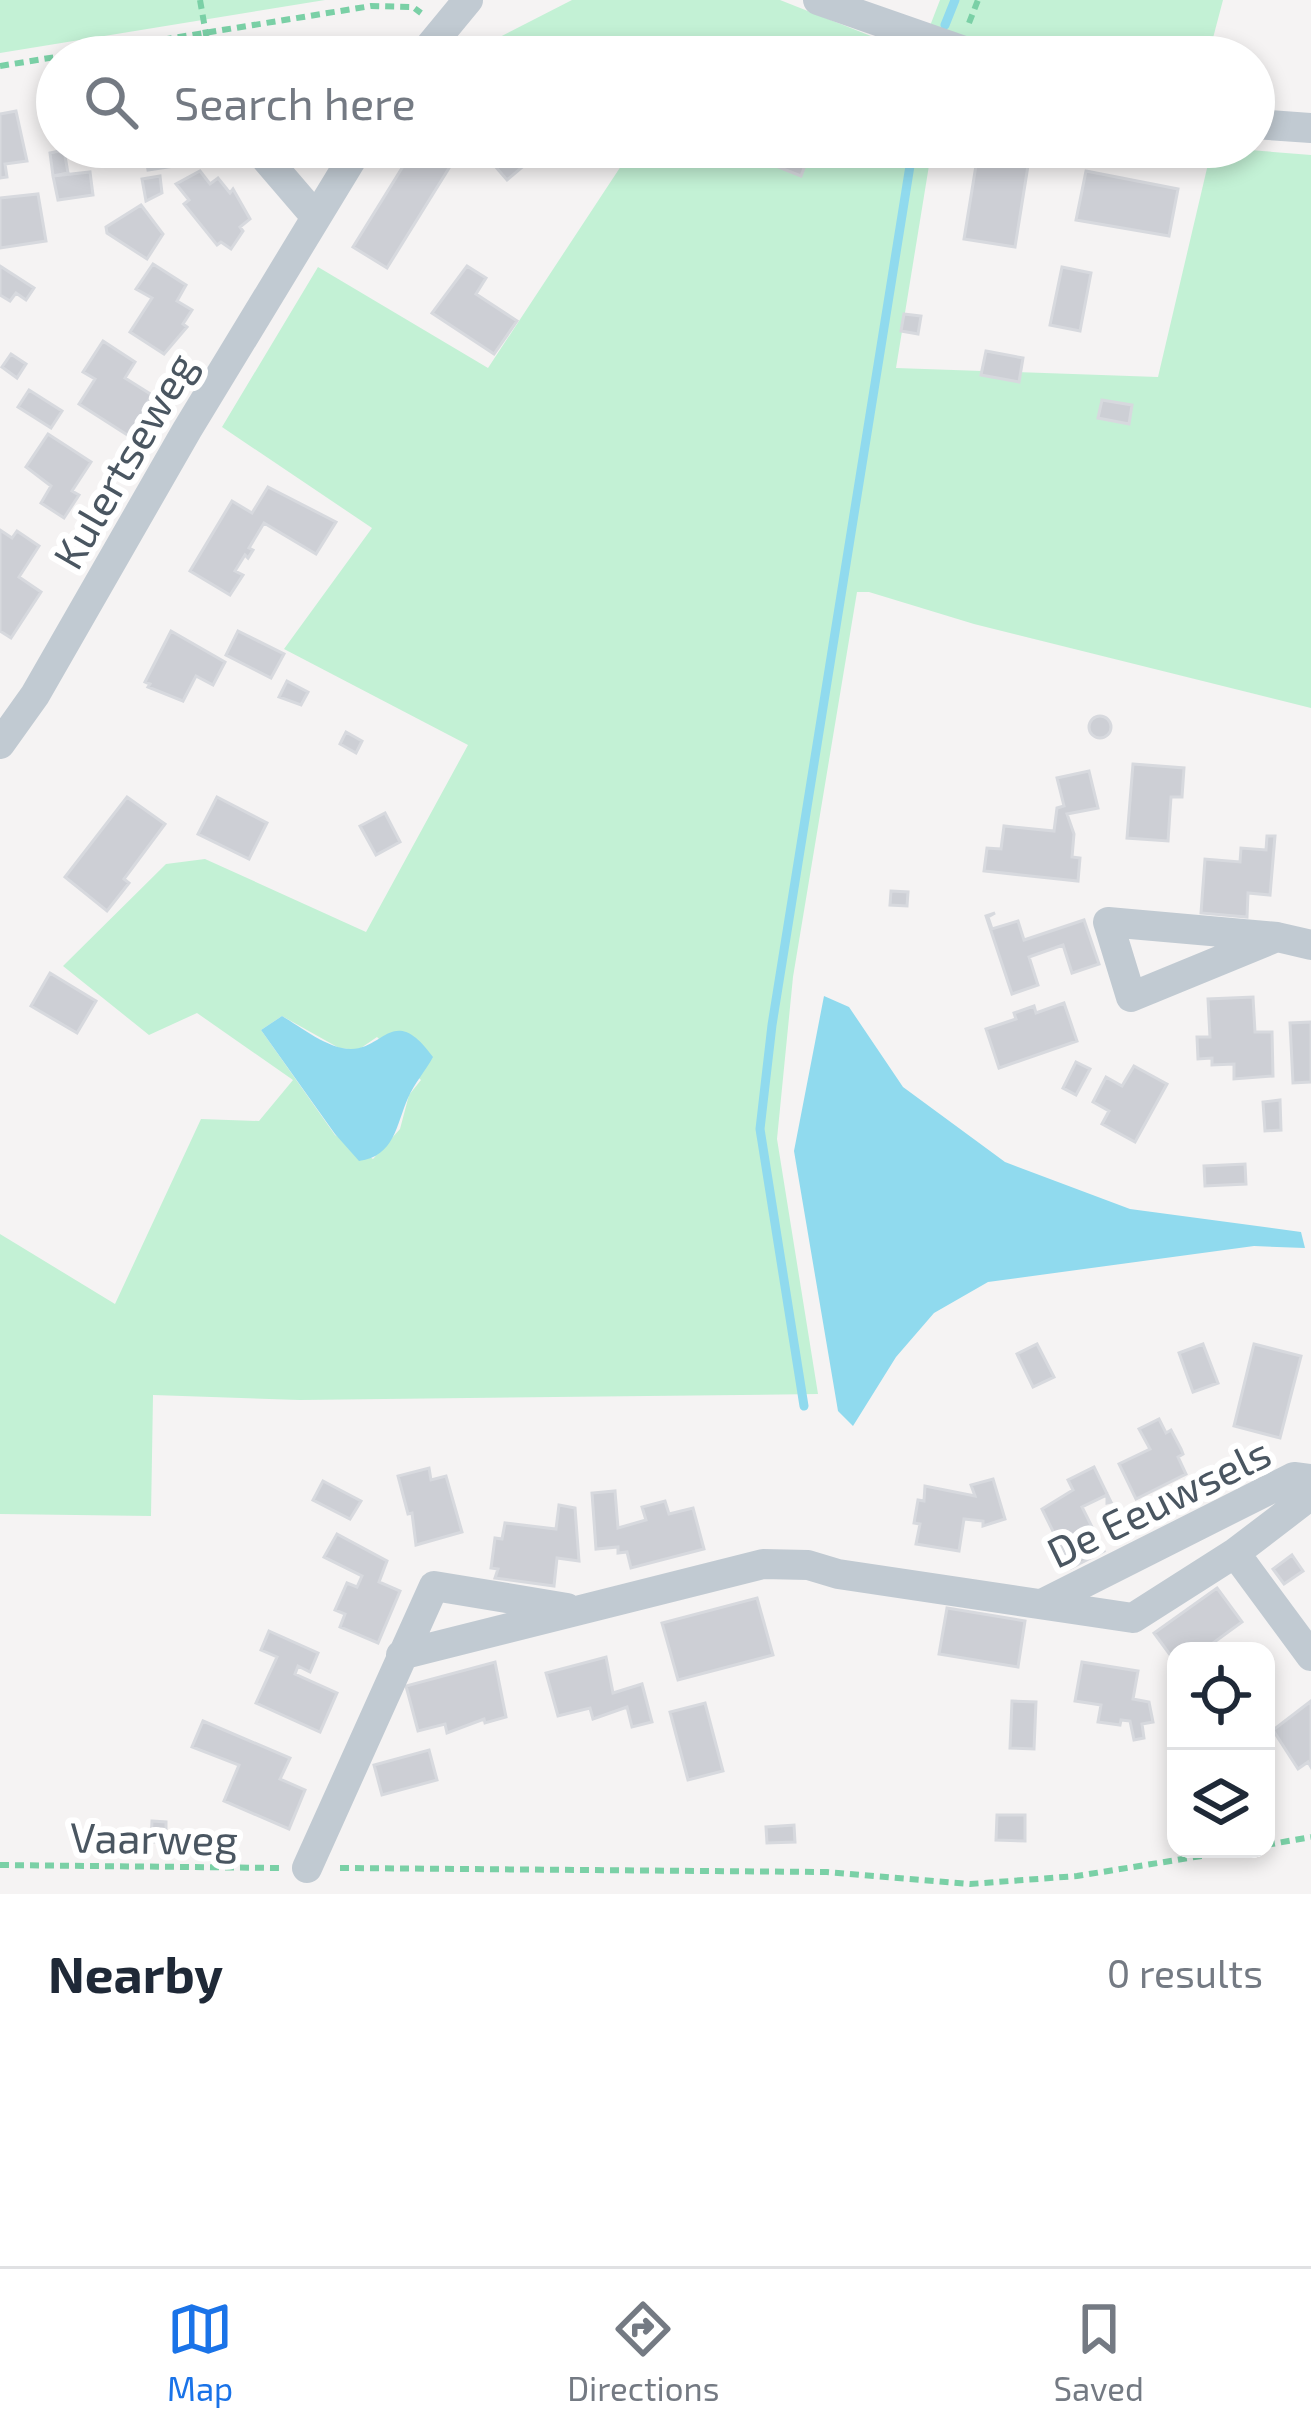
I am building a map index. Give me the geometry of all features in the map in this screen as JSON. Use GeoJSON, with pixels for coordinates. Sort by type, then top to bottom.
{"type":"FeatureCollection","features":[{"type":"Feature","properties":{"kind":"street"},"geometry":{"type":"LineString","coordinates":[[438,36],[468,0]]}},
{"type":"Feature","properties":{"kind":"street"},"geometry":{"type":"LineString","coordinates":[[818,0],[920,36]]}},
{"type":"Feature","properties":{"kind":"street"},"geometry":{"type":"LineString","coordinates":[[1275,125],[1311,128]]}},
{"type":"Feature","properties":{"kind":"street"},"geometry":{"type":"LineString","coordinates":[[274,168],[316,217]]}},
{"type":"Feature","properties":{"kind":"street","name":"Kulertseweg"},"geometry":{"type":"LineString","coordinates":[[0,744],[35,694],[346,168]]}},
{"type":"Feature","properties":{"kind":"street"},"geometry":{"type":"LineString","coordinates":[[1277,937],[1131,997],[1108,922],[1277,937],[1311,945]]}},
{"type":"Feature","properties":{"kind":"street","name":"De Eeuwsels"},"geometry":{"type":"LineString","coordinates":[[1042,1604],[1294,1477],[1311,1478]]}},
{"type":"Feature","properties":{"kind":"street","name":"De Eeuwsels"},"geometry":{"type":"LineString","coordinates":[[401,1655],[763,1564],[808,1565],[838,1574],[1133,1618],[1235,1553],[1311,1496]]}},
{"type":"Feature","properties":{"kind":"street","name":"De Eeuwsels"},"geometry":{"type":"LineString","coordinates":[[1235,1553],[1311,1656]]}},
{"type":"Feature","properties":{"kind":"street","name":"De Eeuwsels"},"geometry":{"type":"LineString","coordinates":[[307,1868],[434,1586],[580,1610]]}},
{"type":"Feature","properties":{"kind":"path"},"geometry":{"type":"LineString","coordinates":[[200,0],[205,36]]}},
{"type":"Feature","properties":{"kind":"path"},"geometry":{"type":"LineString","coordinates":[[180,36],[371,6],[413,8],[445,28]]}},
{"type":"Feature","properties":{"kind":"path"},"geometry":{"type":"LineString","coordinates":[[0,66],[36,60]]}},
{"type":"Feature","properties":{"kind":"path"},"geometry":{"type":"LineString","coordinates":[[1275,1843],[1311,1837]]}},
{"type":"Feature","properties":{"kind":"path","name":"Vaarweg"},"geometry":{"type":"LineString","coordinates":[[0,1865],[827,1872],[970,1884],[1077,1876],[1189,1858]]}},
{"type":"Feature","properties":{"kind":"green space"},"geometry":{"type":"Polygon","coordinates":[[[0,0],[325,0],[104,36],[36,36],[36,47],[0,53],[0,0]]]}},
{"type":"Feature","properties":{"kind":"green space"},"geometry":{"type":"Polygon","coordinates":[[[572,0],[780,0],[871,36],[502,36],[572,0]]]}},
{"type":"Feature","properties":{"kind":"green space"},"geometry":{"type":"Polygon","coordinates":[[[940,0],[1223,0],[1214,36],[944,36],[928,31],[940,0]]]}},
{"type":"Feature","properties":{"kind":"green space"},"geometry":{"type":"Polygon","coordinates":[[[1275,152],[1311,155],[1311,708],[857,592],[793,977],[777,1139],[818,1394],[300,1400],[153,1395],[151,1516],[0,1514],[0,1234],[115,1304],[201,1119],[259,1121],[293,1080],[197,1013],[149,1035],[63,966],[166,864],[205,859],[366,932],[468,745],[284,649],[372,528],[222,427],[318,267],[488,368],[620,168],[929,168],[896,368],[1158,377],[1207,168],[1275,168],[1275,152]],[[282,1016],[261,1030],[335,1135],[373,1159],[400,1129],[409,1095],[421,1080],[377,1037],[358,1050],[339,1048],[282,1016]]]}},
{"type":"Feature","properties":{"kind":"water"},"geometry":{"type":"Polygon","coordinates":[[[824,996],[849,1007],[903,1087],[1005,1162],[1130,1209],[1301,1232],[1305,1248],[1254,1246],[988,1282],[934,1313],[896,1357],[853,1426],[838,1411],[794,1151],[824,996]]]}},
{"type":"Feature","properties":{"kind":"water"},"geometry":{"type":"Polygon","coordinates":[[[282,1016],[342,1048],[362,1047],[390,1033],[408,1033],[433,1057],[380,1153],[359,1161],[335,1134],[261,1030],[282,1016]]]}},
{"type":"Feature","properties":{"kind":"building"},"geometry":{"type":"Polygon","coordinates":[[[16,111],[27,161],[5,164],[7,177],[0,178],[0,114],[16,111]]]}},
{"type":"Feature","properties":{"kind":"building"},"geometry":{"type":"Polygon","coordinates":[[[52,168],[67,168],[68,173],[53,176],[52,168]]]}},
{"type":"Feature","properties":{"kind":"building"},"geometry":{"type":"Polygon","coordinates":[[[402,168],[449,168],[387,268],[353,247],[402,168]]]}},
{"type":"Feature","properties":{"kind":"building"},"geometry":{"type":"Polygon","coordinates":[[[497,168],[521,168],[507,180],[497,168]]]}},
{"type":"Feature","properties":{"kind":"building"},"geometry":{"type":"Polygon","coordinates":[[[781,168],[804,168],[801,176],[781,168]]]}},
{"type":"Feature","properties":{"kind":"building"},"geometry":{"type":"Polygon","coordinates":[[[976,168],[1028,168],[1015,247],[964,239],[976,168]]]}},
{"type":"Feature","properties":{"kind":"building"},"geometry":{"type":"Polygon","coordinates":[[[200,171],[210,184],[218,178],[230,193],[233,189],[250,219],[240,227],[243,231],[231,249],[221,242],[217,245],[184,204],[189,200],[176,184],[200,171]]]}},
{"type":"Feature","properties":{"kind":"building"},"geometry":{"type":"Polygon","coordinates":[[[1086,171],[1178,189],[1169,236],[1076,220],[1086,171]]]}},
{"type":"Feature","properties":{"kind":"building"},"geometry":{"type":"Polygon","coordinates":[[[90,172],[93,195],[58,200],[53,176],[90,172]]]}},
{"type":"Feature","properties":{"kind":"building"},"geometry":{"type":"Polygon","coordinates":[[[160,176],[162,193],[146,201],[142,179],[160,176]]]}},
{"type":"Feature","properties":{"kind":"building"},"geometry":{"type":"Polygon","coordinates":[[[38,194],[46,241],[0,248],[0,198],[38,194]]]}},
{"type":"Feature","properties":{"kind":"building"},"geometry":{"type":"Polygon","coordinates":[[[141,205],[163,234],[147,259],[107,233],[106,227],[141,205]]]}},
{"type":"Feature","properties":{"kind":"building"},"geometry":{"type":"Polygon","coordinates":[[[153,264],[186,285],[177,301],[192,310],[183,324],[187,327],[164,354],[130,332],[152,298],[136,289],[153,264]]]}},
{"type":"Feature","properties":{"kind":"building"},"geometry":{"type":"Polygon","coordinates":[[[0,266],[34,288],[26,300],[16,293],[10,301],[0,295],[0,266]]]}},
{"type":"Feature","properties":{"kind":"building"},"geometry":{"type":"Polygon","coordinates":[[[467,266],[486,278],[476,294],[517,321],[494,354],[432,313],[467,266]]]}},
{"type":"Feature","properties":{"kind":"building"},"geometry":{"type":"Polygon","coordinates":[[[1062,267],[1091,273],[1080,331],[1050,325],[1062,267]]]}},
{"type":"Feature","properties":{"kind":"building"},"geometry":{"type":"Polygon","coordinates":[[[904,314],[921,316],[918,334],[901,331],[904,314]]]}},
{"type":"Feature","properties":{"kind":"building"},"geometry":{"type":"Polygon","coordinates":[[[103,341],[135,362],[125,378],[152,395],[143,410],[148,413],[132,438],[79,404],[95,379],[83,372],[103,341]]]}},
{"type":"Feature","properties":{"kind":"building"},"geometry":{"type":"Polygon","coordinates":[[[986,351],[1023,358],[1019,382],[981,375],[986,351]]]}},
{"type":"Feature","properties":{"kind":"building"},"geometry":{"type":"Polygon","coordinates":[[[11,354],[26,364],[17,378],[2,367],[11,354]]]}},
{"type":"Feature","properties":{"kind":"building"},"geometry":{"type":"Polygon","coordinates":[[[29,390],[62,411],[51,428],[18,407],[29,390]]]}},
{"type":"Feature","properties":{"kind":"building"},"geometry":{"type":"Polygon","coordinates":[[[1102,400],[1132,405],[1129,424],[1098,418],[1102,400]]]}},
{"type":"Feature","properties":{"kind":"building"},"geometry":{"type":"Polygon","coordinates":[[[48,434],[91,462],[72,491],[79,495],[64,518],[41,503],[51,486],[26,467],[48,434]]]}},
{"type":"Feature","properties":{"kind":"building"},"geometry":{"type":"Polygon","coordinates":[[[268,487],[336,522],[316,554],[264,523],[249,548],[253,550],[235,571],[243,575],[230,595],[190,571],[232,501],[252,513],[268,487]]]}},
{"type":"Feature","properties":{"kind":"building"},"geometry":{"type":"Polygon","coordinates":[[[0,530],[12,538],[17,531],[39,546],[19,577],[41,592],[11,638],[0,631],[0,530]]]}},
{"type":"Feature","properties":{"kind":"building"},"geometry":{"type":"Polygon","coordinates":[[[171,631],[225,662],[213,685],[196,676],[183,701],[145,682],[171,631]]]}},
{"type":"Feature","properties":{"kind":"building"},"geometry":{"type":"Polygon","coordinates":[[[238,631],[284,654],[271,678],[226,655],[238,631]]]}},
{"type":"Feature","properties":{"kind":"building"},"geometry":{"type":"Polygon","coordinates":[[[287,681],[308,692],[301,705],[279,697],[287,681]]]}},
{"type":"Feature","properties":{"kind":"building"},"geometry":{"type":"Polygon","coordinates":[[[1100,716],[1111,727],[1100,738],[1089,727],[1100,716]]]}},
{"type":"Feature","properties":{"kind":"building"},"geometry":{"type":"Polygon","coordinates":[[[346,732],[362,741],[356,753],[340,744],[346,732]]]}},
{"type":"Feature","properties":{"kind":"building"},"geometry":{"type":"Polygon","coordinates":[[[1133,764],[1184,768],[1182,797],[1171,797],[1168,841],[1127,838],[1133,764]]]}},
{"type":"Feature","properties":{"kind":"building"},"geometry":{"type":"Polygon","coordinates":[[[1089,771],[1098,808],[1067,814],[1074,834],[1072,857],[1080,858],[1078,881],[984,871],[987,848],[1001,849],[1004,826],[1054,831],[1057,808],[1064,806],[1057,778],[1089,771]]]}},
{"type":"Feature","properties":{"kind":"building"},"geometry":{"type":"Polygon","coordinates":[[[127,797],[165,824],[124,879],[129,883],[107,911],[65,877],[127,797]]]}},
{"type":"Feature","properties":{"kind":"building"},"geometry":{"type":"Polygon","coordinates":[[[217,797],[267,823],[249,859],[198,834],[217,797]]]}},
{"type":"Feature","properties":{"kind":"building"},"geometry":{"type":"Polygon","coordinates":[[[385,813],[400,842],[376,855],[360,826],[385,813]]]}},
{"type":"Feature","properties":{"kind":"building"},"geometry":{"type":"Polygon","coordinates":[[[1267,836],[1275,836],[1270,895],[1248,893],[1247,917],[1201,913],[1205,859],[1240,862],[1241,848],[1266,850],[1267,836]]]}},
{"type":"Feature","properties":{"kind":"building"},"geometry":{"type":"Polygon","coordinates":[[[891,891],[908,892],[907,906],[890,905],[891,891]]]}},
{"type":"Feature","properties":{"kind":"building"},"geometry":{"type":"Polygon","coordinates":[[[995,913],[988,917],[992,929],[1018,921],[1024,940],[1084,920],[1099,964],[1072,973],[1063,945],[1029,957],[1038,985],[1012,994],[986,916],[995,913]]]}},
{"type":"Feature","properties":{"kind":"building"},"geometry":{"type":"Polygon","coordinates":[[[50,973],[96,1001],[77,1033],[31,1006],[50,973]]]}},
{"type":"Feature","properties":{"kind":"building"},"geometry":{"type":"Polygon","coordinates":[[[1253,997],[1255,1032],[1272,1032],[1273,1076],[1234,1079],[1234,1064],[1212,1065],[1212,1058],[1198,1059],[1197,1037],[1210,1037],[1208,999],[1253,997]]]}},
{"type":"Feature","properties":{"kind":"building"},"geometry":{"type":"Polygon","coordinates":[[[1064,1003],[1077,1041],[999,1068],[986,1029],[1016,1019],[1014,1013],[1034,1006],[1036,1013],[1064,1003]]]}},
{"type":"Feature","properties":{"kind":"building"},"geometry":{"type":"Polygon","coordinates":[[[1311,1022],[1311,1082],[1293,1083],[1290,1023],[1311,1022]]]}},
{"type":"Feature","properties":{"kind":"building"},"geometry":{"type":"Polygon","coordinates":[[[1076,1062],[1090,1069],[1076,1095],[1063,1088],[1076,1062]]]}},
{"type":"Feature","properties":{"kind":"building"},"geometry":{"type":"Polygon","coordinates":[[[1134,1066],[1167,1084],[1135,1142],[1102,1124],[1109,1111],[1093,1102],[1106,1077],[1122,1086],[1134,1066]]]}},
{"type":"Feature","properties":{"kind":"building"},"geometry":{"type":"Polygon","coordinates":[[[1280,1100],[1281,1130],[1265,1131],[1263,1102],[1280,1100]]]}},
{"type":"Feature","properties":{"kind":"building"},"geometry":{"type":"Polygon","coordinates":[[[1245,1164],[1246,1184],[1205,1186],[1204,1166],[1245,1164]]]}},
{"type":"Feature","properties":{"kind":"building"},"geometry":{"type":"Polygon","coordinates":[[[1037,1344],[1054,1377],[1033,1387],[1017,1354],[1037,1344]]]}},
{"type":"Feature","properties":{"kind":"building"},"geometry":{"type":"Polygon","coordinates":[[[1203,1344],[1218,1383],[1193,1392],[1179,1353],[1203,1344]]]}},
{"type":"Feature","properties":{"kind":"building"},"geometry":{"type":"Polygon","coordinates":[[[1254,1344],[1301,1356],[1280,1438],[1234,1426],[1254,1344]]]}},
{"type":"Feature","properties":{"kind":"building"},"geometry":{"type":"Polygon","coordinates":[[[1159,1419],[1181,1449],[1183,1454],[1178,1457],[1186,1474],[1136,1499],[1119,1464],[1150,1449],[1139,1429],[1159,1419]]]}},
{"type":"Feature","properties":{"kind":"building"},"geometry":{"type":"Polygon","coordinates":[[[1094,1467],[1111,1502],[1107,1503],[1107,1495],[1082,1507],[1104,1551],[1071,1568],[1042,1509],[1073,1490],[1068,1480],[1094,1467]]]}},
{"type":"Feature","properties":{"kind":"building"},"geometry":{"type":"Polygon","coordinates":[[[429,1468],[431,1480],[446,1476],[462,1532],[416,1545],[412,1513],[408,1514],[398,1476],[429,1468]]]}},
{"type":"Feature","properties":{"kind":"building"},"geometry":{"type":"Polygon","coordinates":[[[993,1479],[1005,1519],[983,1526],[983,1521],[964,1519],[959,1551],[916,1544],[920,1524],[914,1523],[925,1486],[975,1496],[971,1485],[993,1479]]]}},
{"type":"Feature","properties":{"kind":"building"},"geometry":{"type":"Polygon","coordinates":[[[323,1481],[361,1501],[350,1519],[313,1500],[323,1481]]]}},
{"type":"Feature","properties":{"kind":"building"},"geometry":{"type":"Polygon","coordinates":[[[615,1491],[618,1528],[646,1520],[642,1507],[665,1501],[669,1514],[693,1508],[704,1549],[631,1568],[627,1552],[618,1553],[618,1547],[596,1549],[592,1493],[615,1491]]]}},
{"type":"Feature","properties":{"kind":"building"},"geometry":{"type":"Polygon","coordinates":[[[559,1505],[575,1508],[579,1561],[557,1558],[554,1586],[495,1578],[498,1569],[491,1568],[495,1538],[502,1539],[505,1523],[556,1529],[559,1505]]]}},
{"type":"Feature","properties":{"kind":"building"},"geometry":{"type":"Polygon","coordinates":[[[337,1534],[387,1561],[379,1582],[400,1591],[378,1643],[340,1627],[345,1614],[335,1610],[347,1583],[357,1587],[362,1576],[324,1557],[337,1534]]]}},
{"type":"Feature","properties":{"kind":"building"},"geometry":{"type":"Polygon","coordinates":[[[1292,1555],[1303,1571],[1284,1584],[1273,1569],[1292,1555]]]}},
{"type":"Feature","properties":{"kind":"building"},"geometry":{"type":"Polygon","coordinates":[[[1217,1588],[1242,1622],[1214,1642],[1167,1642],[1167,1651],[1154,1633],[1217,1588]]]}},
{"type":"Feature","properties":{"kind":"building"},"geometry":{"type":"Polygon","coordinates":[[[757,1598],[773,1655],[678,1680],[662,1623],[757,1598]]]}},
{"type":"Feature","properties":{"kind":"building"},"geometry":{"type":"Polygon","coordinates":[[[947,1608],[1025,1621],[1018,1667],[939,1654],[947,1608]]]}},
{"type":"Feature","properties":{"kind":"building"},"geometry":{"type":"Polygon","coordinates":[[[269,1631],[318,1653],[310,1672],[298,1666],[295,1674],[337,1693],[320,1732],[256,1703],[277,1657],[261,1650],[269,1631]]]}},
{"type":"Feature","properties":{"kind":"building"},"geometry":{"type":"Polygon","coordinates":[[[606,1657],[613,1693],[642,1684],[652,1722],[632,1727],[627,1707],[593,1719],[590,1708],[558,1716],[546,1673],[606,1657]]]}},
{"type":"Feature","properties":{"kind":"building"},"geometry":{"type":"Polygon","coordinates":[[[495,1662],[506,1717],[485,1723],[484,1719],[447,1733],[445,1724],[418,1731],[406,1686],[495,1662]]]}},
{"type":"Feature","properties":{"kind":"building"},"geometry":{"type":"Polygon","coordinates":[[[1082,1662],[1138,1671],[1133,1699],[1149,1702],[1153,1722],[1142,1724],[1144,1738],[1134,1740],[1130,1721],[1121,1720],[1120,1725],[1098,1722],[1101,1705],[1075,1701],[1082,1662]]]}},
{"type":"Feature","properties":{"kind":"building"},"geometry":{"type":"Polygon","coordinates":[[[1012,1701],[1036,1702],[1034,1749],[1010,1748],[1012,1701]]]}},
{"type":"Feature","properties":{"kind":"building"},"geometry":{"type":"Polygon","coordinates":[[[1311,1701],[1311,1767],[1308,1762],[1298,1769],[1275,1728],[1311,1701]]]}},
{"type":"Feature","properties":{"kind":"building"},"geometry":{"type":"Polygon","coordinates":[[[705,1703],[723,1771],[688,1780],[670,1712],[705,1703]]]}},
{"type":"Feature","properties":{"kind":"building"},"geometry":{"type":"Polygon","coordinates":[[[203,1721],[290,1758],[280,1779],[305,1790],[289,1829],[224,1801],[239,1765],[192,1747],[203,1721]]]}},
{"type":"Feature","properties":{"kind":"building"},"geometry":{"type":"Polygon","coordinates":[[[429,1750],[437,1780],[382,1795],[374,1765],[429,1750]]]}},
{"type":"Feature","properties":{"kind":"building"},"geometry":{"type":"Polygon","coordinates":[[[997,1815],[1025,1815],[1025,1841],[996,1840],[997,1815]]]}},
{"type":"Feature","properties":{"kind":"building"},"geometry":{"type":"Polygon","coordinates":[[[152,1821],[166,1822],[166,1842],[151,1842],[152,1821]]]}},
{"type":"Feature","properties":{"kind":"building"},"geometry":{"type":"Polygon","coordinates":[[[794,1825],[795,1842],[767,1843],[766,1827],[794,1825]]]}},
{"type":"Feature","properties":{"kind":"waterway"},"geometry":{"type":"LineString","coordinates":[[945,25],[955,0]]}},
{"type":"Feature","properties":{"kind":"waterway"},"geometry":{"type":"LineString","coordinates":[[804,1406],[760,1129],[772,1025],[910,168]]}}]}
